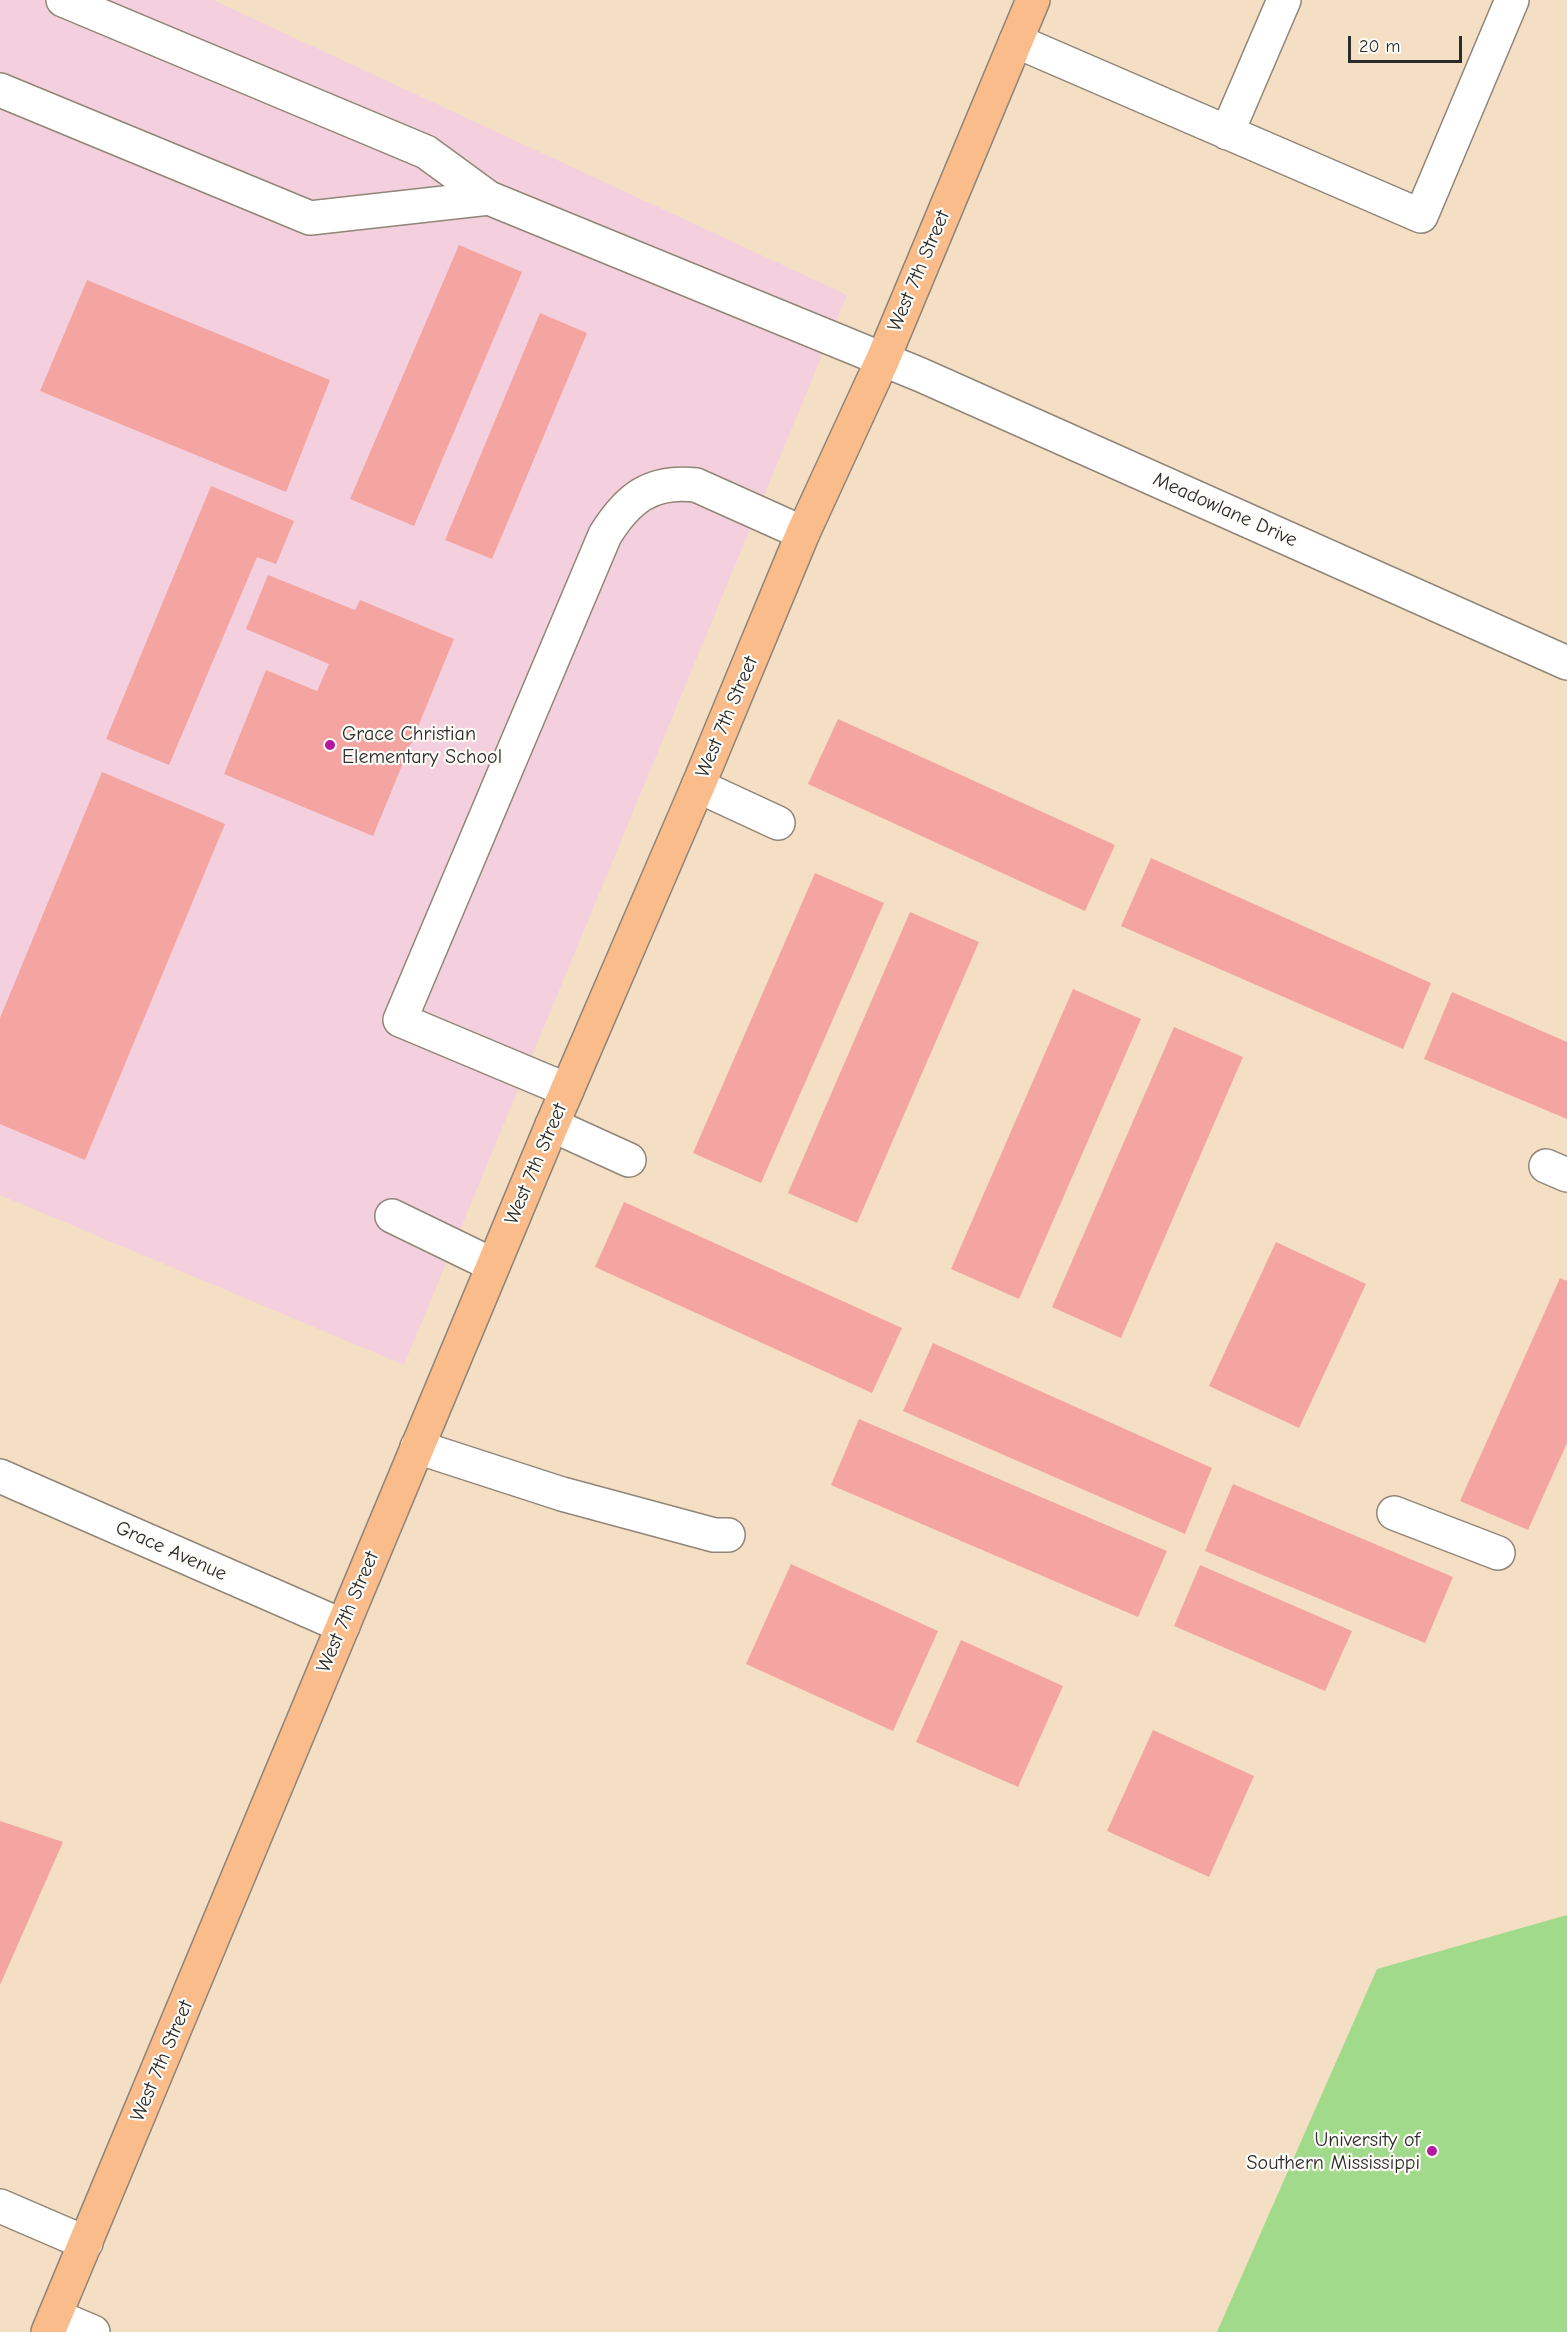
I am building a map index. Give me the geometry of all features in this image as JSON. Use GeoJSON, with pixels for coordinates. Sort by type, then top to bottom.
{"type":"FeatureCollection","features":[{"type":"Feature","properties":{"kind":"main road","name":"West 7th Street"},"geometry":{"type":"LineString","coordinates":[[51,2324],[552,1125],[698,786],[803,532],[883,359],[1033,0]]}},
{"type":"Feature","properties":{"kind":"street"},"geometry":{"type":"LineString","coordinates":[[63,0],[426,152],[489,198]]}},
{"type":"Feature","properties":{"kind":"street"},"geometry":{"type":"LineString","coordinates":[[1227,133],[1284,0]]}},
{"type":"Feature","properties":{"kind":"street"},"geometry":{"type":"LineString","coordinates":[[1016,41],[1421,216],[1512,0]]}},
{"type":"Feature","properties":{"kind":"street"},"geometry":{"type":"LineString","coordinates":[[0,90],[310,218],[489,198]]}},
{"type":"Feature","properties":{"kind":"street","name":"Meadowlane Drive"},"geometry":{"type":"LineString","coordinates":[[489,198],[883,359],[1567,663]]}},
{"type":"Feature","properties":{"kind":"street"},"geometry":{"type":"LineString","coordinates":[[567,1090],[400,1020],[605,535],[630,503],[653,487],[675,484],[696,485],[803,532]]}},
{"type":"Feature","properties":{"kind":"street"},"geometry":{"type":"LineString","coordinates":[[698,786],[778,823]]}},
{"type":"Feature","properties":{"kind":"street"},"geometry":{"type":"LineString","coordinates":[[552,1125],[629,1160]]}},
{"type":"Feature","properties":{"kind":"street"},"geometry":{"type":"LineString","coordinates":[[392,1216],[493,1265]]}},
{"type":"Feature","properties":{"kind":"street"},"geometry":{"type":"LineString","coordinates":[[417,1447],[562,1494],[714,1535],[728,1535]]}},
{"type":"Feature","properties":{"kind":"street","name":"Grace Avenue"},"geometry":{"type":"LineString","coordinates":[[0,1476],[343,1626]]}},
{"type":"Feature","properties":{"kind":"street"},"geometry":{"type":"LineString","coordinates":[[1394,1513],[1498,1553]]}},
{"type":"Feature","properties":{"kind":"street"},"geometry":{"type":"LineString","coordinates":[[0,2206],[86,2243]]}},
{"type":"Feature","properties":{"kind":"street"},"geometry":{"type":"LineString","coordinates":[[51,2324],[93,2332]]}},
{"type":"Feature","properties":{"kind":"shaded area","name":"Grace Christian Elementary School"},"geometry":{"type":"Polygon","coordinates":[[[0,0],[213,0],[847,295],[404,1365],[0,1195],[0,0]]]}},
{"type":"Feature","properties":{"kind":"green space","name":"University of Southern Mississippi"},"geometry":{"type":"Polygon","coordinates":[[[1567,1915],[1567,2332],[1217,2332],[1377,1969],[1567,1915]]]}},
{"type":"Feature","properties":{"kind":"building"},"geometry":{"type":"Polygon","coordinates":[[[459,245],[522,272],[414,526],[350,499],[459,245]]]}},
{"type":"Feature","properties":{"kind":"building"},"geometry":{"type":"Polygon","coordinates":[[[87,280],[330,380],[286,492],[40,391],[87,280]]]}},
{"type":"Feature","properties":{"kind":"building"},"geometry":{"type":"Polygon","coordinates":[[[540,313],[587,333],[492,559],[445,540],[540,313]]]}},
{"type":"Feature","properties":{"kind":"building"},"geometry":{"type":"Polygon","coordinates":[[[211,486],[294,521],[276,564],[257,557],[169,765],[106,739],[211,486]]]}},
{"type":"Feature","properties":{"kind":"building"},"geometry":{"type":"Polygon","coordinates":[[[268,575],[355,610],[360,600],[454,639],[373,836],[224,774],[266,670],[317,691],[329,664],[246,629],[268,575]]]}},
{"type":"Feature","properties":{"kind":"building"},"geometry":{"type":"Polygon","coordinates":[[[838,719],[1115,845],[1085,911],[808,784],[838,719]]]}},
{"type":"Feature","properties":{"kind":"building"},"geometry":{"type":"Polygon","coordinates":[[[102,772],[225,824],[85,1160],[0,1124],[0,1018],[102,772]]]}},
{"type":"Feature","properties":{"kind":"building"},"geometry":{"type":"Polygon","coordinates":[[[1151,858],[1431,983],[1403,1049],[1121,926],[1151,858]]]}},
{"type":"Feature","properties":{"kind":"building"},"geometry":{"type":"Polygon","coordinates":[[[815,873],[884,903],[761,1183],[693,1153],[815,873]]]}},
{"type":"Feature","properties":{"kind":"building"},"geometry":{"type":"Polygon","coordinates":[[[910,912],[979,942],[857,1223],[788,1193],[910,912]]]}},
{"type":"Feature","properties":{"kind":"building"},"geometry":{"type":"Polygon","coordinates":[[[1073,989],[1141,1019],[1019,1299],[951,1269],[1073,989]]]}},
{"type":"Feature","properties":{"kind":"building"},"geometry":{"type":"Polygon","coordinates":[[[1452,992],[1567,1042],[1567,1119],[1424,1059],[1452,992]]]}},
{"type":"Feature","properties":{"kind":"building"},"geometry":{"type":"Polygon","coordinates":[[[1174,1027],[1243,1057],[1121,1338],[1052,1307],[1174,1027]]]}},
{"type":"Feature","properties":{"kind":"building"},"geometry":{"type":"Polygon","coordinates":[[[624,1202],[902,1328],[872,1393],[595,1267],[624,1202]]]}},
{"type":"Feature","properties":{"kind":"building"},"geometry":{"type":"Polygon","coordinates":[[[1276,1242],[1366,1284],[1299,1428],[1209,1386],[1276,1242]]]}},
{"type":"Feature","properties":{"kind":"building"},"geometry":{"type":"Polygon","coordinates":[[[1560,1278],[1567,1281],[1567,1443],[1528,1530],[1460,1501],[1560,1278]]]}},
{"type":"Feature","properties":{"kind":"building"},"geometry":{"type":"Polygon","coordinates":[[[933,1343],[1212,1468],[1185,1534],[903,1411],[933,1343]]]}},
{"type":"Feature","properties":{"kind":"building"},"geometry":{"type":"Polygon","coordinates":[[[859,1419],[1167,1551],[1138,1617],[831,1485],[859,1419]]]}},
{"type":"Feature","properties":{"kind":"building"},"geometry":{"type":"Polygon","coordinates":[[[1233,1484],[1453,1577],[1425,1643],[1205,1551],[1233,1484]]]}},
{"type":"Feature","properties":{"kind":"building"},"geometry":{"type":"Polygon","coordinates":[[[791,1564],[938,1631],[893,1731],[746,1664],[791,1564]]]}},
{"type":"Feature","properties":{"kind":"building"},"geometry":{"type":"Polygon","coordinates":[[[1200,1565],[1352,1631],[1325,1691],[1174,1626],[1200,1565]]]}},
{"type":"Feature","properties":{"kind":"building"},"geometry":{"type":"Polygon","coordinates":[[[961,1640],[1063,1686],[1018,1787],[916,1742],[961,1640]]]}},
{"type":"Feature","properties":{"kind":"building"},"geometry":{"type":"Polygon","coordinates":[[[1153,1730],[1254,1776],[1209,1877],[1107,1831],[1153,1730]]]}},
{"type":"Feature","properties":{"kind":"building"},"geometry":{"type":"Polygon","coordinates":[[[0,1821],[63,1842],[0,1985],[0,1821]]]}},
{"type":"Feature","properties":{"kind":"place","name":"Grace Christian Elementary School"},"geometry":{"type":"Point","coordinates":[330,745]}},
{"type":"Feature","properties":{"kind":"place","name":"University of Southern Mississippi"},"geometry":{"type":"Point","coordinates":[1432,2151]}}]}
